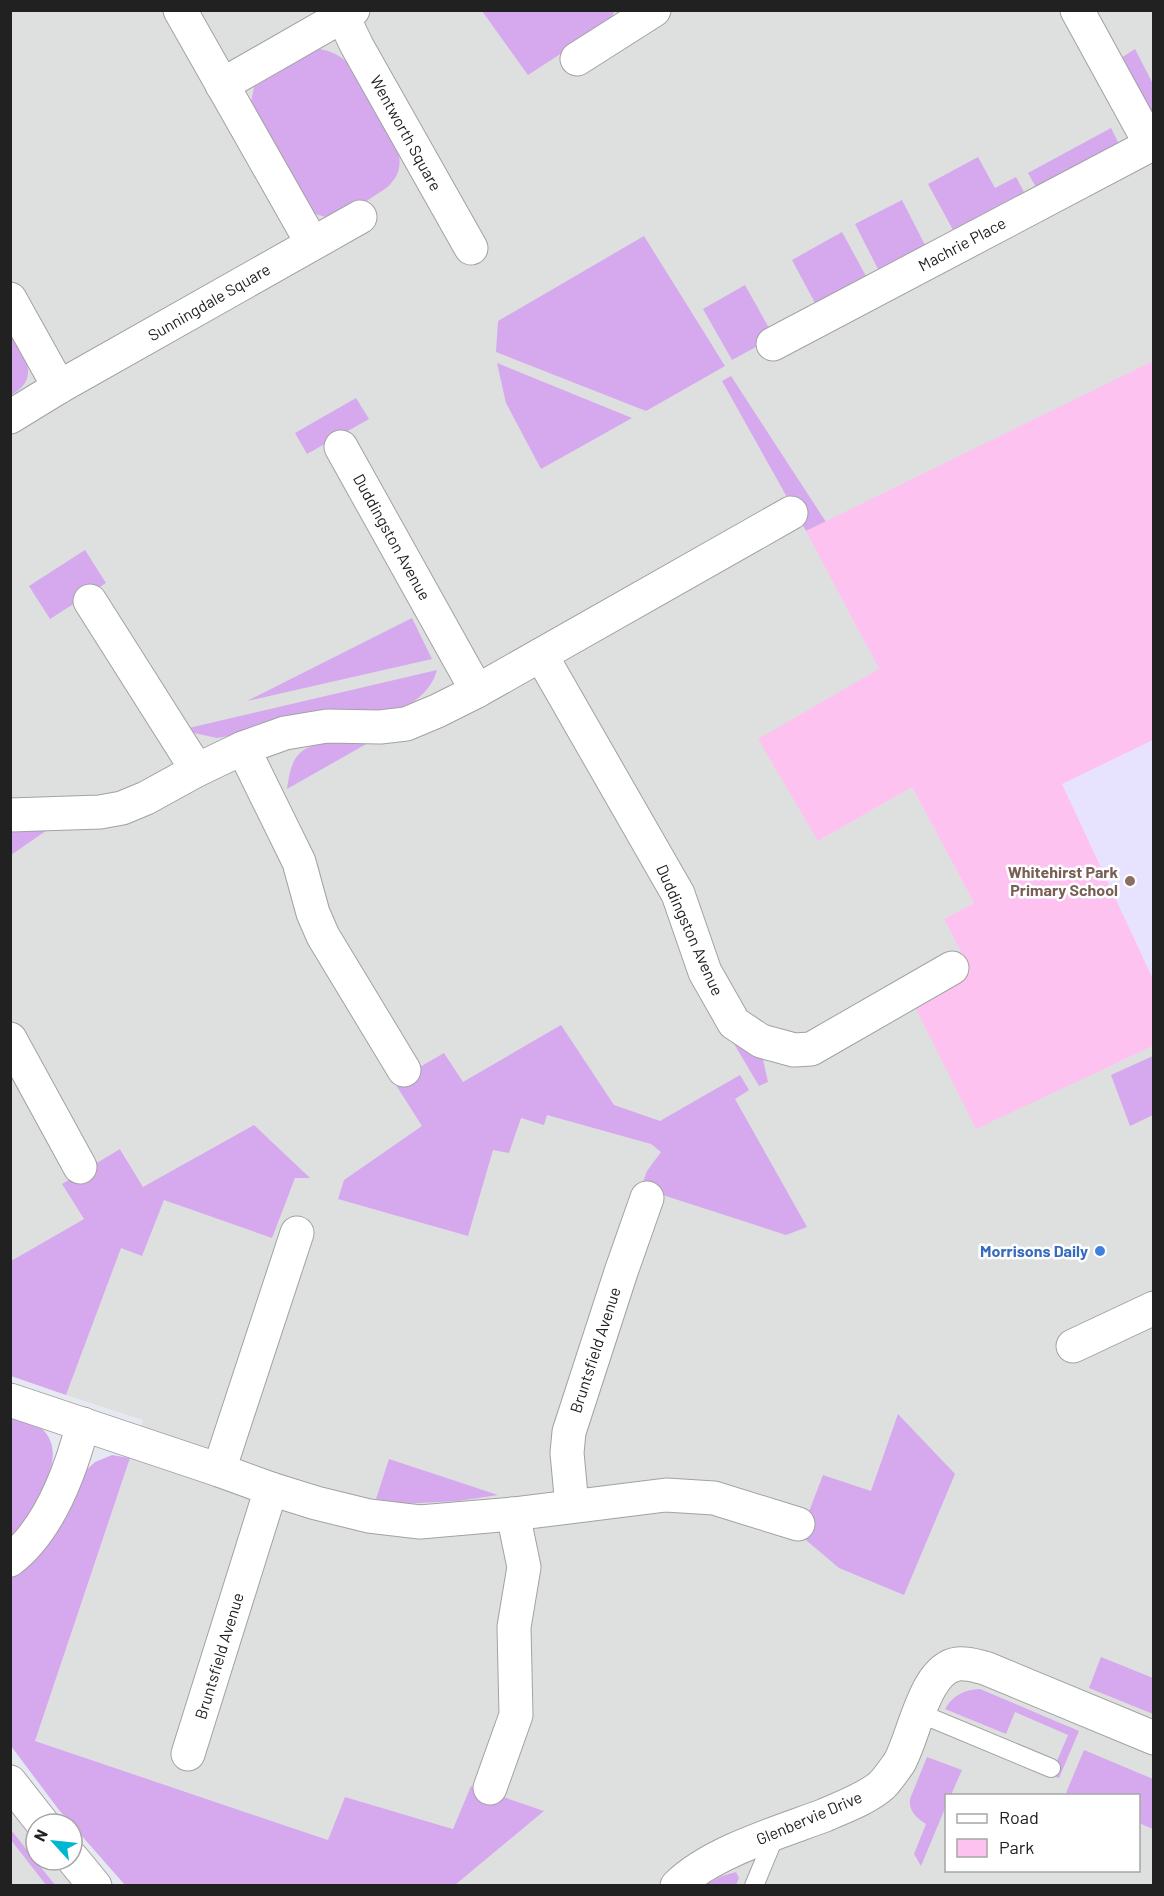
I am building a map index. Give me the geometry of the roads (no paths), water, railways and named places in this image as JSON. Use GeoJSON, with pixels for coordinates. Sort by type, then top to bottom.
{"type":"FeatureCollection","features":[{"type":"Feature","properties":{"kind":"street"},"geometry":{"type":"LineString","coordinates":[[180,10],[312,243]]}},
{"type":"Feature","properties":{"kind":"street","name":"Machrie Place"},"geometry":{"type":"LineString","coordinates":[[773,344],[1152,144],[1077,10]]}},
{"type":"Feature","properties":{"kind":"street"},"geometry":{"type":"LineString","coordinates":[[577,59],[650,12]]}},
{"type":"Feature","properties":{"kind":"street","name":"Wentworth Square"},"geometry":{"type":"LineString","coordinates":[[222,85],[348,14],[363,56],[471,248]]}},
{"type":"Feature","properties":{"kind":"street","name":"Sunningdale Square"},"geometry":{"type":"LineString","coordinates":[[10,417],[360,217]]}},
{"type":"Feature","properties":{"kind":"street"},"geometry":{"type":"LineString","coordinates":[[10,299],[59,387]]}},
{"type":"Feature","properties":{"kind":"street","name":"Duddingston Avenue"},"geometry":{"type":"LineString","coordinates":[[341,447],[477,691]]}},
{"type":"Feature","properties":{"kind":"street"},"geometry":{"type":"LineString","coordinates":[[10,815],[100,812],[122,808],[243,748],[285,733],[327,726],[380,727],[406,724],[477,691],[791,513]]}},
{"type":"Feature","properties":{"kind":"street"},"geometry":{"type":"LineString","coordinates":[[90,601],[197,770]]}},
{"type":"Feature","properties":{"kind":"street","name":"Duddingston Avenue"},"geometry":{"type":"LineString","coordinates":[[541,655],[678,894],[705,972],[734,1023],[747,1033],[777,1046],[794,1050],[811,1049],[952,968]]}},
{"type":"Feature","properties":{"kind":"street"},"geometry":{"type":"LineString","coordinates":[[243,748],[299,861],[313,913],[323,936],[404,1070]]}},
{"type":"Feature","properties":{"kind":"street"},"geometry":{"type":"LineString","coordinates":[[10,1039],[80,1167]]}},
{"type":"Feature","properties":{"kind":"street","name":"Bruntsfield Avenue"},"geometry":{"type":"LineString","coordinates":[[572,1506],[567,1453],[569,1432],[647,1198]]}},
{"type":"Feature","properties":{"kind":"street"},"geometry":{"type":"LineString","coordinates":[[219,1470],[297,1233]]}},
{"type":"Feature","properties":{"kind":"street"},"geometry":{"type":"LineString","coordinates":[[1073,1346],[1154,1308]]}},
{"type":"Feature","properties":{"kind":"street"},"geometry":{"type":"LineString","coordinates":[[10,1400],[219,1470],[271,1490],[369,1516],[420,1522],[513,1514],[666,1495],[714,1498],[798,1524]]}},
{"type":"Feature","properties":{"kind":"street"},"geometry":{"type":"LineString","coordinates":[[10,1560],[36,1533],[50,1510],[83,1424]]}},
{"type":"Feature","properties":{"kind":"street","name":"Bruntsfield Avenue"},"geometry":{"type":"LineString","coordinates":[[188,1754],[271,1490]]}},
{"type":"Feature","properties":{"kind":"street"},"geometry":{"type":"LineString","coordinates":[[490,1788],[516,1715],[514,1627],[524,1567],[513,1514]]}},
{"type":"Feature","properties":{"kind":"street","name":"Glenbervie Drive"},"geometry":{"type":"LineString","coordinates":[[676,1886],[688,1875],[716,1860],[776,1833],[850,1805],[881,1786],[899,1762],[928,1691],[937,1677],[956,1664],[967,1664],[993,1671],[1154,1738]]}},
{"type":"Feature","properties":{"kind":"street"},"geometry":{"type":"LineString","coordinates":[[10,1782],[34,1812]]}},
{"type":"Feature","properties":{"kind":"street"},"geometry":{"type":"LineString","coordinates":[[84,1872],[95,1886]]}},
{"type":"Feature","properties":{"kind":"lane"},"geometry":{"type":"LineString","coordinates":[[919,1713],[1051,1768]]}},
{"type":"Feature","properties":{"kind":"lane"},"geometry":{"type":"LineString","coordinates":[[754,1886],[776,1833]]}},
{"type":"Feature","properties":{"kind":"place","name":"Whitehirst Park Primary School"},"geometry":{"type":"Point","coordinates":[1130,881]}},
{"type":"Feature","properties":{"kind":"place","name":"Morrisons Daily"},"geometry":{"type":"Point","coordinates":[1100,1251]}}]}
